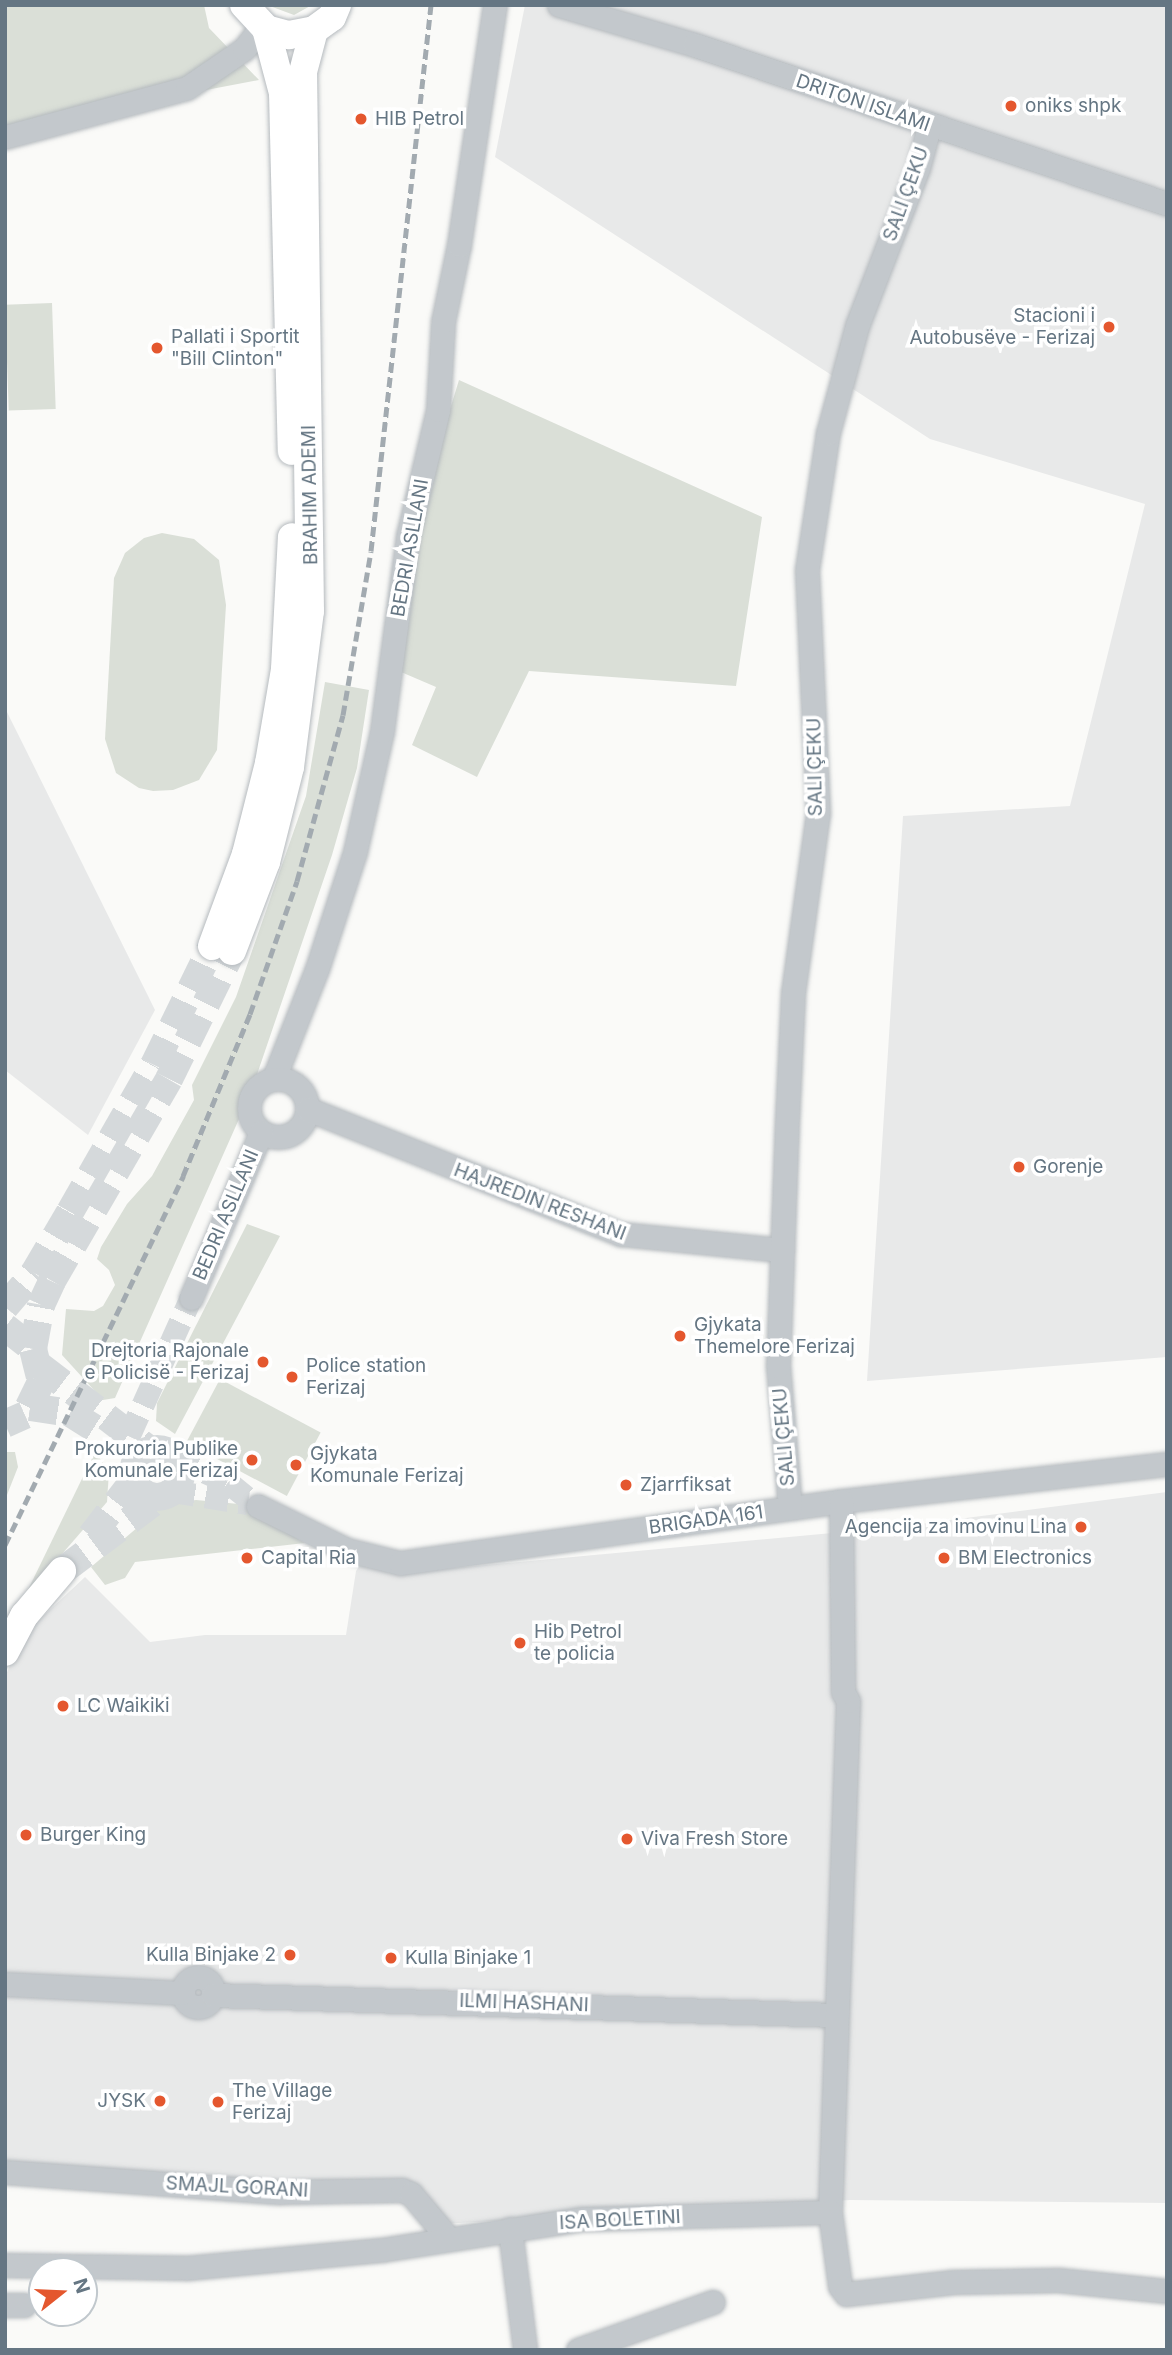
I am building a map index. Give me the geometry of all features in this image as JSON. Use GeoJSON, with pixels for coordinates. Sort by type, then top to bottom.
{"type":"FeatureCollection","features":[{"type":"Feature","properties":{"kind":"main road","name":"BRAHIM ADEMI"},"geometry":{"type":"LineString","coordinates":[[257,20],[283,93],[293,470],[290,619],[279,711],[257,814],[222,949],[266,862],[290,767],[310,611],[303,72],[314,30],[332,17],[337,5]]}},
{"type":"Feature","properties":{"kind":"main road"},"geometry":{"type":"LineString","coordinates":[[257,20],[289,35],[314,30]]}},
{"type":"Feature","properties":{"kind":"main road"},"geometry":{"type":"LineString","coordinates":[[5,1652],[24,1616],[62,1571]]}},
{"type":"Feature","properties":{"kind":"street","name":"BEDRI ASLLANI"},"geometry":{"type":"LineString","coordinates":[[274,1078],[317,969],[355,852],[382,730],[408,536],[438,410],[443,322],[459,245],[495,5]]}},
{"type":"Feature","properties":{"kind":"street","name":"DRITON ISLAMI"},"geometry":{"type":"LineString","coordinates":[[559,5],[695,45],[929,127],[1167,204]]}},
{"type":"Feature","properties":{"kind":"street"},"geometry":{"type":"LineString","coordinates":[[5,137],[187,88],[244,49],[257,20]]}},
{"type":"Feature","properties":{"kind":"street","name":"SALI ÇEKU"},"geometry":{"type":"LineString","coordinates":[[790,1508],[778,1366],[782,1250],[793,993],[818,813],[807,570],[828,433],[857,326],[918,168],[929,127]]}},
{"type":"Feature","properties":{"kind":"street"},"geometry":{"type":"LineString","coordinates":[[274,1078],[300,1089],[308,1109],[291,1134],[271,1137],[261,1132],[248,1106],[256,1088],[274,1078]]}},
{"type":"Feature","properties":{"kind":"street","name":"HAJREDIN RESHANI"},"geometry":{"type":"LineString","coordinates":[[308,1109],[621,1234],[782,1250]]}},
{"type":"Feature","properties":{"kind":"street","name":"BEDRI ASLLANI"},"geometry":{"type":"LineString","coordinates":[[191,1298],[261,1132]]}},
{"type":"Feature","properties":{"kind":"street","name":"BRIGADA 161"},"geometry":{"type":"LineString","coordinates":[[258,1506],[347,1550],[400,1563],[841,1501],[1167,1464]]}},
{"type":"Feature","properties":{"kind":"street"},"geometry":{"type":"LineString","coordinates":[[841,1501],[843,1692],[848,1701],[830,2212],[840,2286],[846,2294],[953,2282],[1058,2280],[1167,2291]]}},
{"type":"Feature","properties":{"kind":"street","name":"ILMI HASHANI"},"geometry":{"type":"LineString","coordinates":[[5,1984],[183,1993],[186,2001],[197,2007],[205,2005],[213,1995],[835,2015]]}},
{"type":"Feature","properties":{"kind":"street","name":"SMAJL GORANI"},"geometry":{"type":"LineString","coordinates":[[5,2172],[280,2192],[402,2190],[411,2194],[448,2238]]}},
{"type":"Feature","properties":{"kind":"street","name":"ISA BOLETINI"},"geometry":{"type":"LineString","coordinates":[[5,2265],[186,2268],[381,2250],[581,2219],[830,2212]]}},
{"type":"Feature","properties":{"kind":"street"},"geometry":{"type":"LineString","coordinates":[[510,2229],[525,2350]]}},
{"type":"Feature","properties":{"kind":"street"},"geometry":{"type":"LineString","coordinates":[[578,2350],[713,2302]]}},
{"type":"Feature","properties":{"kind":"shaded area"},"geometry":{"type":"Polygon","coordinates":[[[5,5],[204,5],[209,28],[259,80],[38,122],[5,134],[5,5]]]}},
{"type":"Feature","properties":{"kind":"shaded area"},"geometry":{"type":"Polygon","coordinates":[[[267,5],[312,5],[294,15],[267,5]]]}},
{"type":"Feature","properties":{"kind":"shaded area"},"geometry":{"type":"Polygon","coordinates":[[[525,5],[1167,5],[1167,1357],[867,1381],[903,816],[1070,806],[1145,504],[930,439],[495,157],[525,5]]]}},
{"type":"Feature","properties":{"kind":"shaded area"},"geometry":{"type":"Polygon","coordinates":[[[52,303],[56,409],[9,411],[5,305],[52,303]]]}},
{"type":"Feature","properties":{"kind":"shaded area"},"geometry":{"type":"Polygon","coordinates":[[[459,380],[762,517],[736,686],[529,671],[477,777],[412,745],[436,687],[401,672],[429,478],[459,380]]]}},
{"type":"Feature","properties":{"kind":"shaded area"},"geometry":{"type":"Polygon","coordinates":[[[162,533],[194,539],[219,560],[226,605],[217,750],[199,780],[173,790],[153,791],[139,788],[116,773],[105,739],[114,578],[125,553],[144,538],[162,533]]]}},
{"type":"Feature","properties":{"kind":"shaded area"},"geometry":{"type":"Polygon","coordinates":[[[325,682],[369,690],[357,768],[332,855],[251,1092],[115,1398],[103,1400],[62,1355],[66,1309],[94,1311],[103,1306],[115,1285],[109,1270],[97,1259],[101,1247],[127,1204],[152,1176],[194,1100],[192,1085],[236,997],[306,796],[325,682]]]}},
{"type":"Feature","properties":{"kind":"shaded area"},"geometry":{"type":"Polygon","coordinates":[[[5,708],[155,1010],[88,1135],[5,1070],[5,708]]]}},
{"type":"Feature","properties":{"kind":"shaded area"},"geometry":{"type":"Polygon","coordinates":[[[247,1224],[280,1236],[175,1434],[156,1421],[157,1403],[247,1224]]]}},
{"type":"Feature","properties":{"kind":"shaded area"},"geometry":{"type":"Polygon","coordinates":[[[220,1379],[321,1433],[287,1496],[186,1443],[220,1379]]]}},
{"type":"Feature","properties":{"kind":"shaded area"},"geometry":{"type":"Polygon","coordinates":[[[5,1452],[15,1452],[18,1467],[5,1500],[5,1452]]]}},
{"type":"Feature","properties":{"kind":"shaded area"},"geometry":{"type":"Polygon","coordinates":[[[95,1452],[109,1471],[107,1502],[24,1598],[95,1452]]]}},
{"type":"Feature","properties":{"kind":"shaded area"},"geometry":{"type":"Polygon","coordinates":[[[1167,1492],[1167,2203],[850,2200],[441,2224],[416,2183],[202,2181],[5,2166],[5,1677],[23,1635],[85,1577],[150,1642],[205,1635],[346,1635],[356,1571],[361,1564],[421,1571],[897,1527],[1167,1492]]]}},
{"type":"Feature","properties":{"kind":"shaded area"},"geometry":{"type":"Polygon","coordinates":[[[196,1500],[239,1504],[305,1543],[135,1562],[125,1578],[105,1585],[91,1567],[165,1504],[196,1500]]]}},
{"type":"Feature","properties":{"kind":"tunnel"},"geometry":{"type":"LineString","coordinates":[[5,1307],[34,1273],[70,1212],[154,1065],[212,946]]}},
{"type":"Feature","properties":{"kind":"tunnel"},"geometry":{"type":"LineString","coordinates":[[33,1349],[41,1305],[52,1281],[169,1079],[232,951]]}},
{"type":"Feature","properties":{"kind":"tunnel"},"geometry":{"type":"LineString","coordinates":[[129,1436],[191,1298]]}},
{"type":"Feature","properties":{"kind":"tunnel"},"geometry":{"type":"LineString","coordinates":[[5,1327],[33,1349],[41,1382],[25,1415],[5,1424]]}},
{"type":"Feature","properties":{"kind":"tunnel"},"geometry":{"type":"LineString","coordinates":[[40,1366],[150,1450]]}},
{"type":"Feature","properties":{"kind":"tunnel"},"geometry":{"type":"LineString","coordinates":[[30,1407],[70,1413],[96,1429]]}},
{"type":"Feature","properties":{"kind":"tunnel"},"geometry":{"type":"LineString","coordinates":[[157,1449],[174,1456],[181,1473],[174,1490],[157,1497],[140,1490],[133,1473],[140,1456],[157,1449]]}},
{"type":"Feature","properties":{"kind":"tunnel"},"geometry":{"type":"LineString","coordinates":[[175,1458],[228,1482],[258,1506]]}},
{"type":"Feature","properties":{"kind":"tunnel"},"geometry":{"type":"LineString","coordinates":[[91,1536],[134,1480]]}},
{"type":"Feature","properties":{"kind":"tunnel"},"geometry":{"type":"LineString","coordinates":[[172,1491],[248,1503]]}},
{"type":"Feature","properties":{"kind":"tunnel"},"geometry":{"type":"LineString","coordinates":[[62,1571],[162,1496]]}},
{"type":"Feature","properties":{"kind":"railway"},"geometry":{"type":"LineString","coordinates":[[5,1545],[183,1176],[250,1014],[297,881],[343,715],[371,551],[431,5]]}},
{"type":"Feature","properties":{"kind":"place","name":"oniks shpk"},"geometry":{"type":"Point","coordinates":[1011,106]}},
{"type":"Feature","properties":{"kind":"place","name":"HIB Petrol"},"geometry":{"type":"Point","coordinates":[361,119]}},
{"type":"Feature","properties":{"kind":"place","name":"Stacioni i Autobusëve - Ferizaj"},"geometry":{"type":"Point","coordinates":[1109,327]}},
{"type":"Feature","properties":{"kind":"place","name":"Pallati i Sportit \"Bill Clinton\""},"geometry":{"type":"Point","coordinates":[157,348]}},
{"type":"Feature","properties":{"kind":"place","name":"Gorenje"},"geometry":{"type":"Point","coordinates":[1019,1167]}},
{"type":"Feature","properties":{"kind":"place","name":"Gjykata Themelore Ferizaj"},"geometry":{"type":"Point","coordinates":[680,1336]}},
{"type":"Feature","properties":{"kind":"place","name":"Drejtoria Rajonale e Policisë - Ferizaj"},"geometry":{"type":"Point","coordinates":[263,1362]}},
{"type":"Feature","properties":{"kind":"place","name":"Police station Ferizaj"},"geometry":{"type":"Point","coordinates":[292,1377]}},
{"type":"Feature","properties":{"kind":"place","name":"Prokuroria Publike Komunale Ferizaj"},"geometry":{"type":"Point","coordinates":[252,1460]}},
{"type":"Feature","properties":{"kind":"place","name":"Gjykata Komunale Ferizaj"},"geometry":{"type":"Point","coordinates":[296,1465]}},
{"type":"Feature","properties":{"kind":"place","name":"Zjarrfiksat"},"geometry":{"type":"Point","coordinates":[626,1485]}},
{"type":"Feature","properties":{"kind":"place","name":"Agencija za imovinu Lina"},"geometry":{"type":"Point","coordinates":[1081,1527]}},
{"type":"Feature","properties":{"kind":"place","name":"Capital Ria"},"geometry":{"type":"Point","coordinates":[247,1558]}},
{"type":"Feature","properties":{"kind":"place","name":"BM Electronics"},"geometry":{"type":"Point","coordinates":[944,1558]}},
{"type":"Feature","properties":{"kind":"place","name":"Hib Petrol te policia"},"geometry":{"type":"Point","coordinates":[520,1643]}},
{"type":"Feature","properties":{"kind":"place","name":"LC Waikiki"},"geometry":{"type":"Point","coordinates":[63,1706]}},
{"type":"Feature","properties":{"kind":"place","name":"Burger King"},"geometry":{"type":"Point","coordinates":[26,1835]}},
{"type":"Feature","properties":{"kind":"place","name":"Viva Fresh Store"},"geometry":{"type":"Point","coordinates":[627,1839]}},
{"type":"Feature","properties":{"kind":"place","name":"Kulla Binjake 2"},"geometry":{"type":"Point","coordinates":[290,1955]}},
{"type":"Feature","properties":{"kind":"place","name":"Kulla Binjake 1"},"geometry":{"type":"Point","coordinates":[391,1958]}},
{"type":"Feature","properties":{"kind":"place","name":"JYSK"},"geometry":{"type":"Point","coordinates":[160,2101]}},
{"type":"Feature","properties":{"kind":"place","name":"The Village Ferizaj"},"geometry":{"type":"Point","coordinates":[218,2102]}}]}
